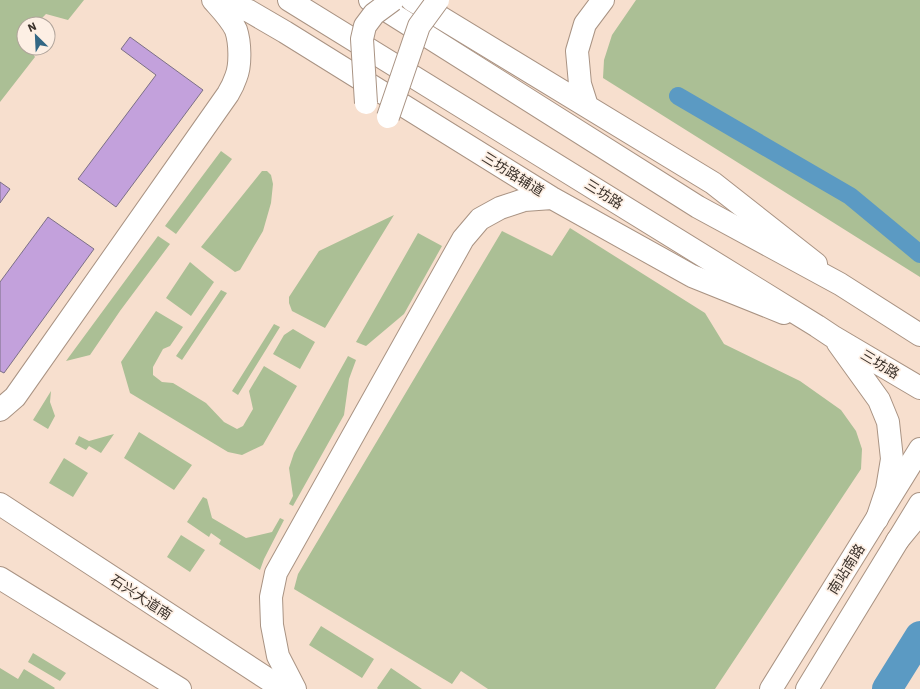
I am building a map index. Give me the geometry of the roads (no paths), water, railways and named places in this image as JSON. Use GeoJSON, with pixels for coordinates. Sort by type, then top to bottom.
{"type":"FeatureCollection","features":[{"type":"Feature","properties":{"kind":"main road"},"geometry":{"type":"LineString","coordinates":[[0,410],[15,396],[228,94],[237,76],[239,45],[236,30],[227,16],[213,0]]}},
{"type":"Feature","properties":{"kind":"main road","name":"三坊路辅道"},"geometry":{"type":"LineString","coordinates":[[222,0],[249,11],[285,32],[552,198],[692,276],[825,331]]}},
{"type":"Feature","properties":{"kind":"main road","name":"三坊路"},"geometry":{"type":"LineString","coordinates":[[289,0],[825,331],[920,388]]}},
{"type":"Feature","properties":{"kind":"main road"},"geometry":{"type":"LineString","coordinates":[[370,0],[698,207],[840,284],[920,335]]}},
{"type":"Feature","properties":{"kind":"main road"},"geometry":{"type":"LineString","coordinates":[[366,103],[362,39],[365,26],[374,14],[393,0]]}},
{"type":"Feature","properties":{"kind":"main road"},"geometry":{"type":"LineString","coordinates":[[412,0],[713,183],[840,284]]}},
{"type":"Feature","properties":{"kind":"main road"},"geometry":{"type":"LineString","coordinates":[[388,117],[419,26],[438,0]]}},
{"type":"Feature","properties":{"kind":"main road"},"geometry":{"type":"LineString","coordinates":[[587,106],[580,84],[577,51],[585,24],[603,0]]}},
{"type":"Feature","properties":{"kind":"main road"},"geometry":{"type":"LineString","coordinates":[[295,689],[278,656],[272,625],[271,597],[276,573],[463,239],[480,219],[500,208],[524,200],[552,198]]}},
{"type":"Feature","properties":{"kind":"main road"},"geometry":{"type":"LineString","coordinates":[[898,321],[920,322]]}},
{"type":"Feature","properties":{"kind":"main road"},"geometry":{"type":"LineString","coordinates":[[825,331],[880,400],[888,422],[892,459],[887,489],[877,519]]}},
{"type":"Feature","properties":{"kind":"main road","name":"南站南路"},"geometry":{"type":"LineString","coordinates":[[771,689],[920,449]]}},
{"type":"Feature","properties":{"kind":"main road","name":"石兴大道南"},"geometry":{"type":"LineString","coordinates":[[0,504],[283,689]]}},
{"type":"Feature","properties":{"kind":"main road","name":"南站南路"},"geometry":{"type":"LineString","coordinates":[[807,689],[920,504]]}},
{"type":"Feature","properties":{"kind":"main road"},"geometry":{"type":"LineString","coordinates":[[897,541],[920,515]]}},
{"type":"Feature","properties":{"kind":"main road"},"geometry":{"type":"LineString","coordinates":[[0,578],[180,689]]}},
{"type":"Feature","properties":{"kind":"waterway"},"geometry":{"type":"LineString","coordinates":[[678,96],[850,196],[920,254]]}},
{"type":"Feature","properties":{"kind":"waterway"},"geometry":{"type":"LineString","coordinates":[[887,689],[920,636]]}}]}
